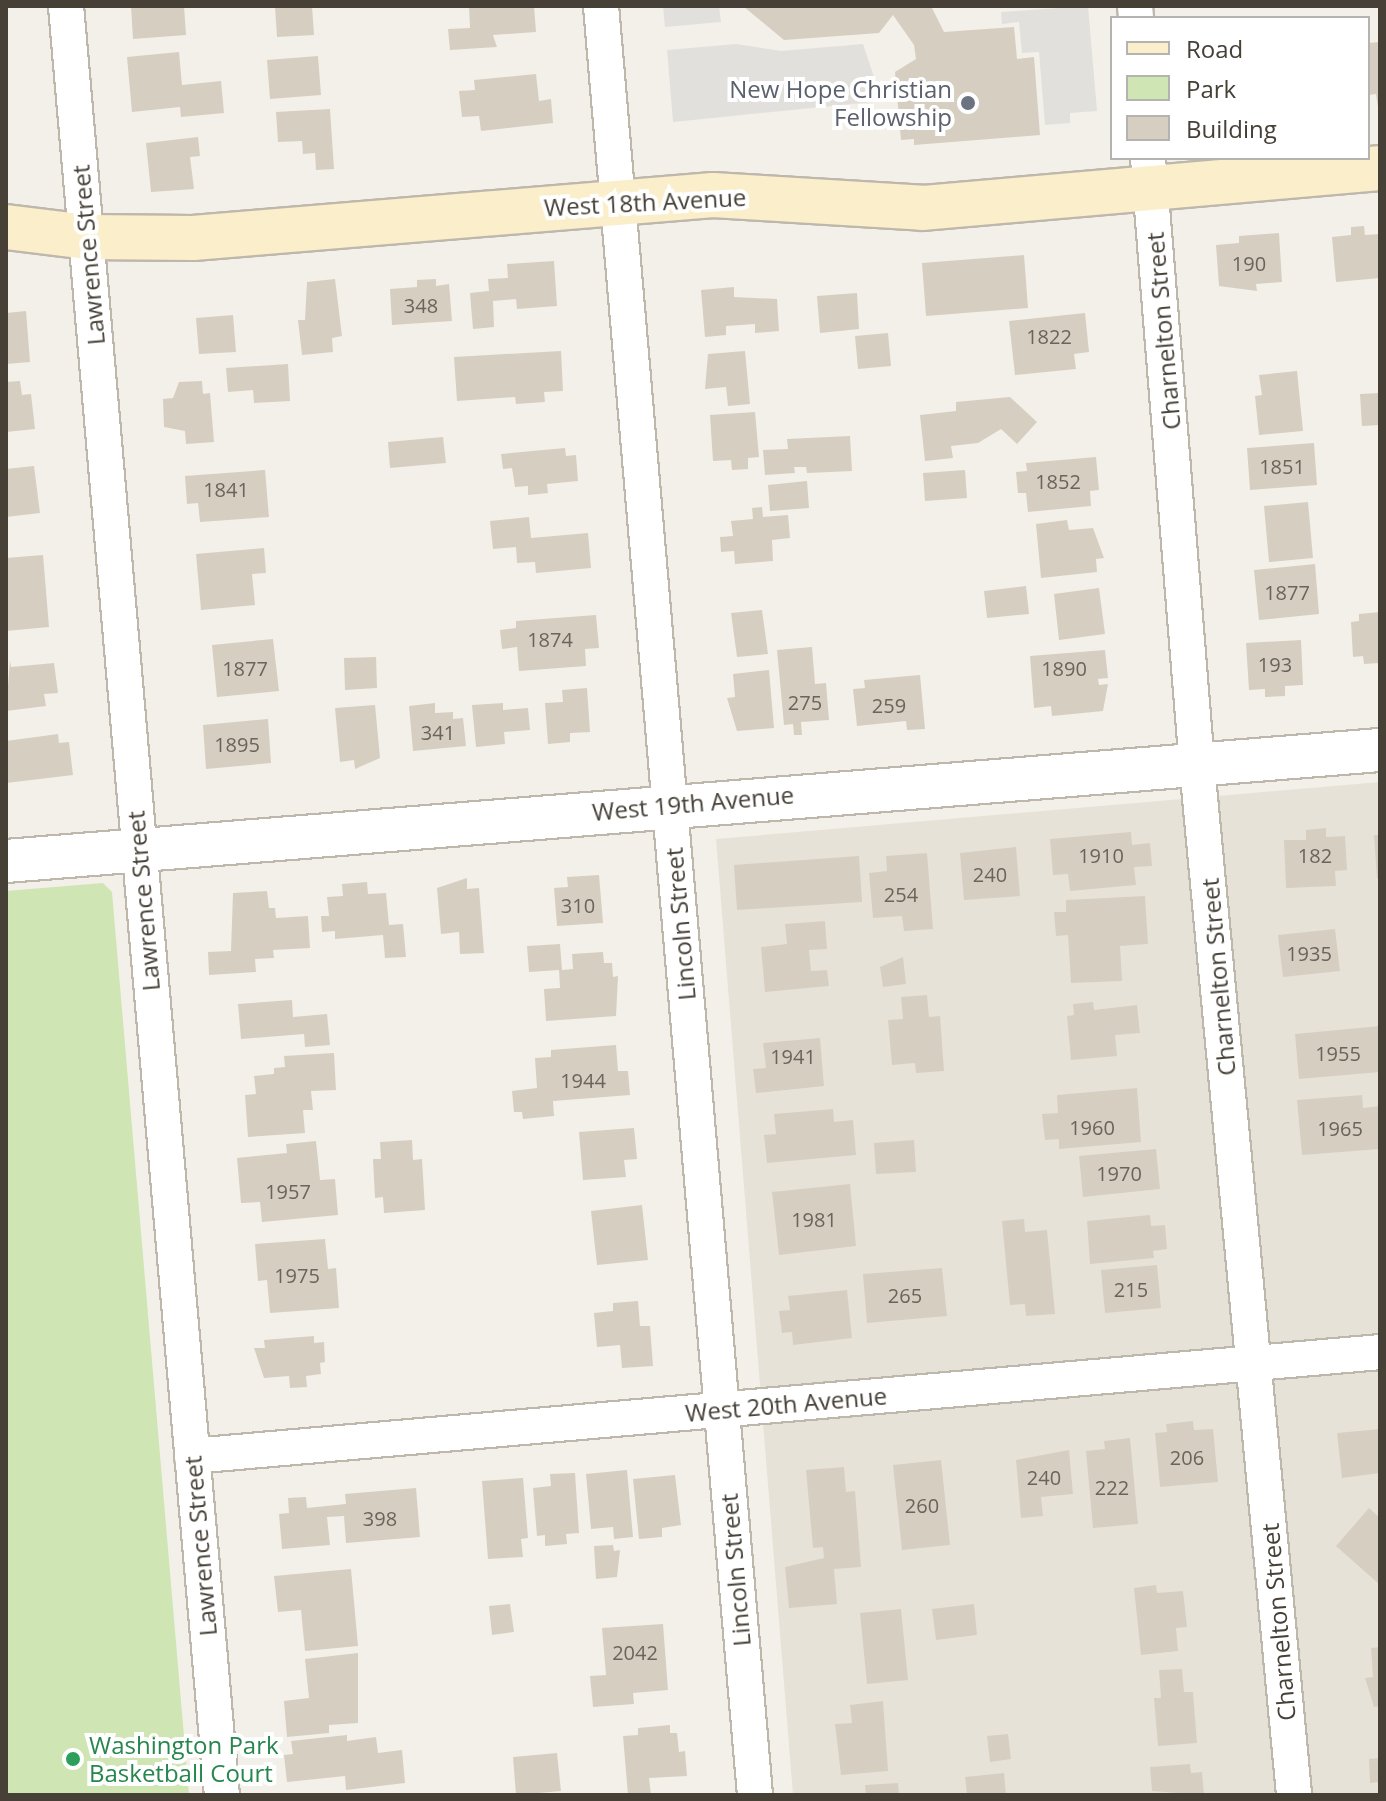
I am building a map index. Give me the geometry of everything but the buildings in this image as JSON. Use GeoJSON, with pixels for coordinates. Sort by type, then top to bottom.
{"type":"FeatureCollection","features":[{"type":"Feature","properties":{"kind":"main road","name":"West 18th Avenue"},"geometry":{"type":"LineString","coordinates":[[6,227],[87,237],[193,238],[617,201],[758,195],[923,208],[1150,172],[1380,168]]}},
{"type":"Feature","properties":{"kind":"street","name":"Lawrence Street"},"geometry":{"type":"LineString","coordinates":[[66,6],[222,1795]]}},
{"type":"Feature","properties":{"kind":"street","name":"Lincoln Street"},"geometry":{"type":"LineString","coordinates":[[601,6],[755,1795]]}},
{"type":"Feature","properties":{"kind":"street","name":"Charnelton Street"},"geometry":{"type":"LineString","coordinates":[[1150,172],[1197,766],[1294,1795]]}},
{"type":"Feature","properties":{"kind":"street","name":"West 19th Avenue"},"geometry":{"type":"LineString","coordinates":[[6,861],[670,804],[1380,750]]}},
{"type":"Feature","properties":{"kind":"street","name":"West 20th Avenue"},"geometry":{"type":"LineString","coordinates":[[192,1456],[1380,1352]]}},
{"type":"Feature","properties":{"kind":"shaded area"},"geometry":{"type":"Polygon","coordinates":[[[663,6],[719,6],[721,22],[665,27],[663,6]]]}},
{"type":"Feature","properties":{"kind":"shaded area"},"geometry":{"type":"Polygon","coordinates":[[[1088,6],[1097,111],[1070,113],[1070,123],[1045,125],[1039,52],[1022,53],[1019,22],[1002,24],[1001,12],[1088,6]]]}},
{"type":"Feature","properties":{"kind":"shaded area"},"geometry":{"type":"Polygon","coordinates":[[[736,44],[781,51],[863,44],[882,101],[673,122],[667,50],[736,44]]]}},
{"type":"Feature","properties":{"kind":"shaded area"},"geometry":{"type":"Polygon","coordinates":[[[1380,782],[1380,1795],[793,1795],[716,839],[1380,782]]]}},
{"type":"Feature","properties":{"kind":"green space"},"geometry":{"type":"Polygon","coordinates":[[[103,883],[112,892],[189,1795],[6,1795],[6,891],[103,883]]]}},
{"type":"Feature","properties":{"kind":"place","name":"New Hope Christian Fellowship"},"geometry":{"type":"Point","coordinates":[968,103]}},
{"type":"Feature","properties":{"kind":"place","name":"Washington Park Basketball Court"},"geometry":{"type":"Point","coordinates":[73,1759]}}]}
